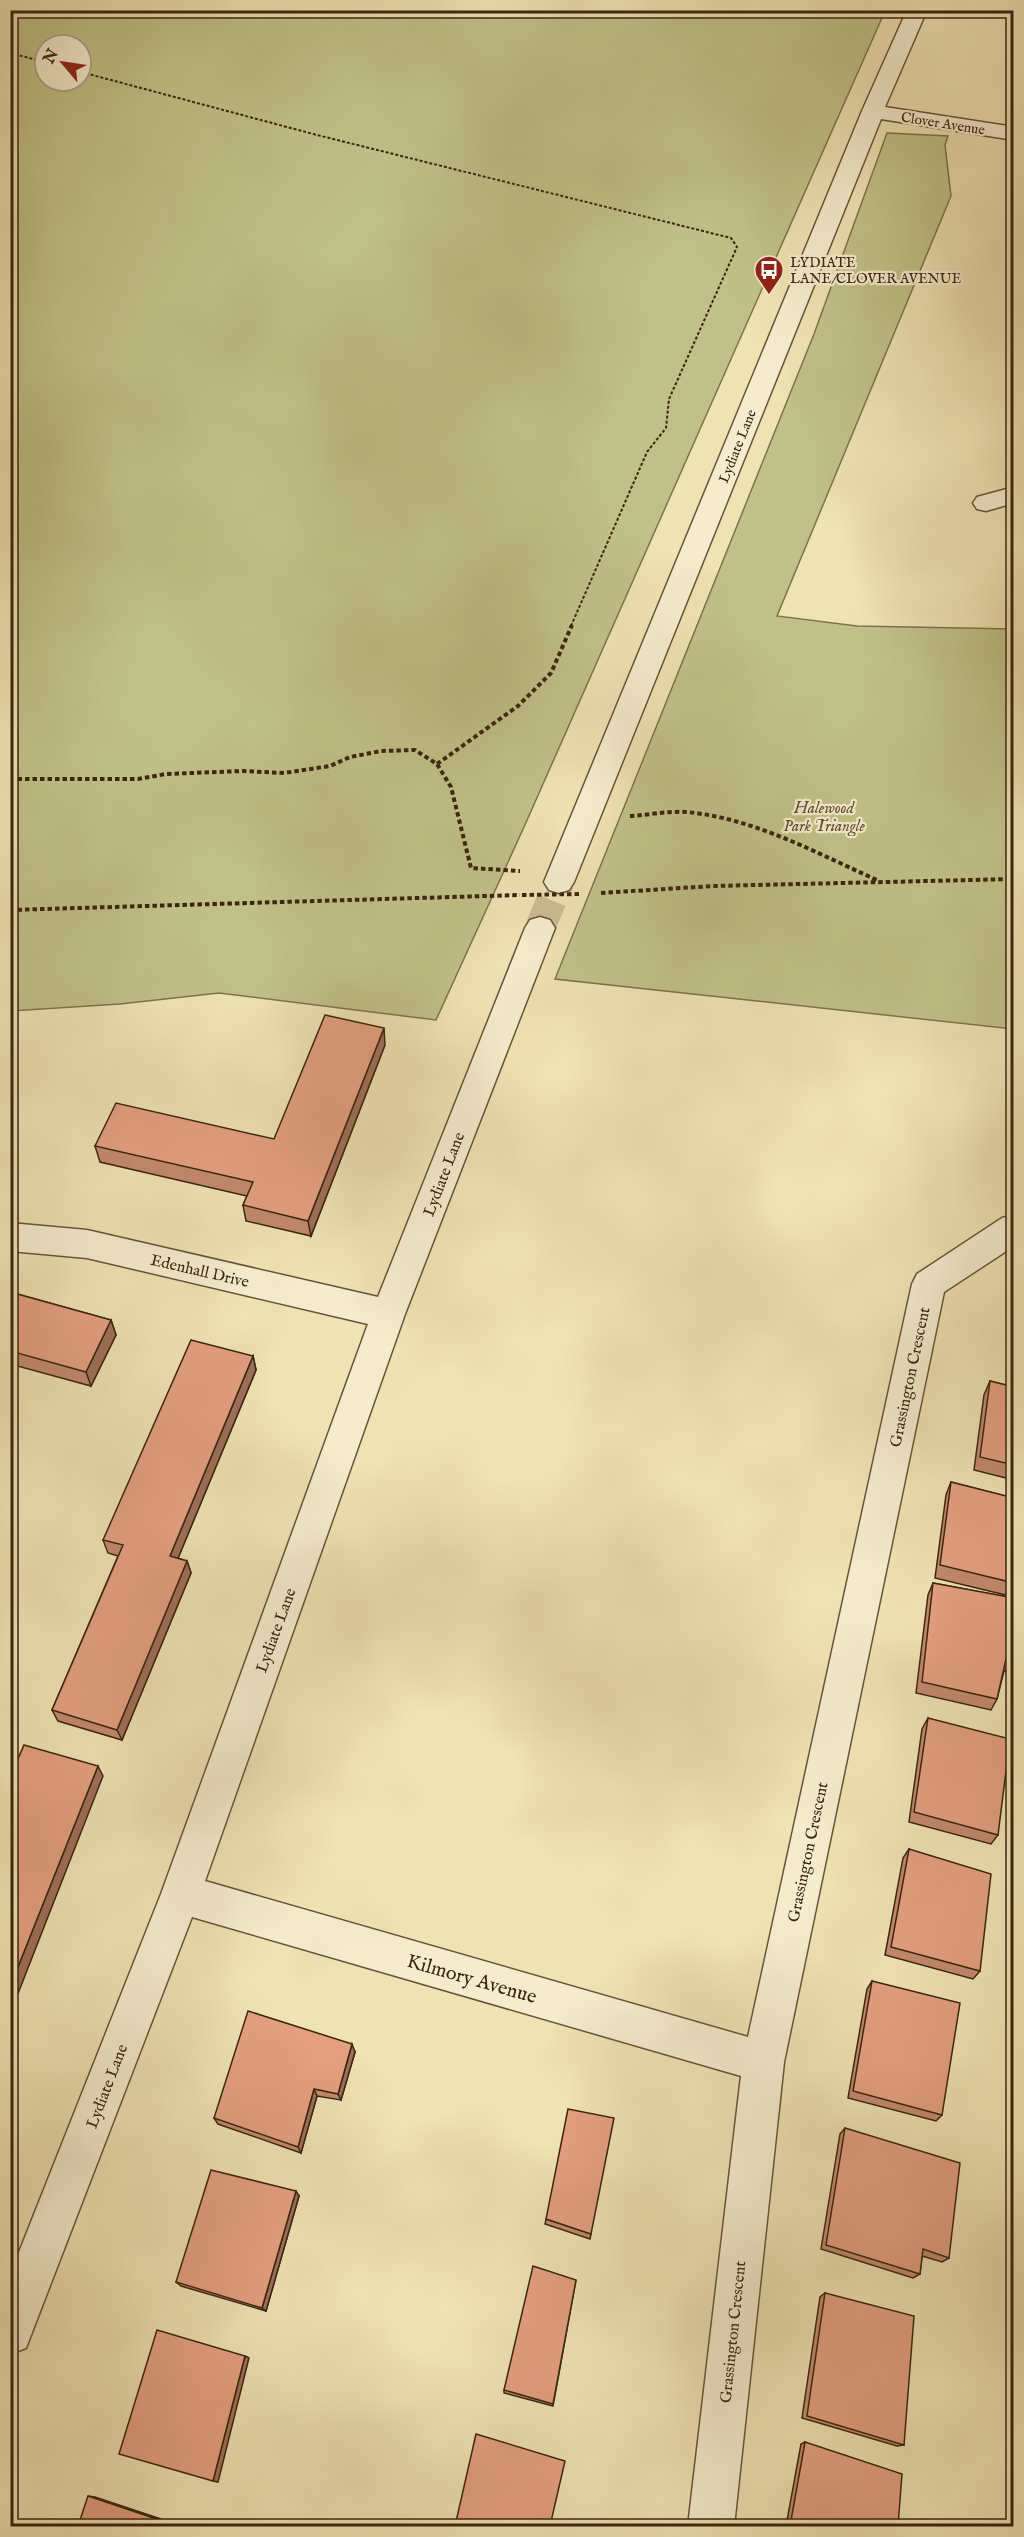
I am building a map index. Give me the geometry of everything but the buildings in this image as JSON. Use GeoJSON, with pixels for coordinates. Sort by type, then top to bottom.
{"type":"FeatureCollection","features":[{"type":"Feature","properties":{"kind":"street","name":"Lydiate Lane"},"geometry":{"type":"LineString","coordinates":[[561,878],[873,111],[917,10]]}},
{"type":"Feature","properties":{"kind":"street","name":"Clover Avenue"},"geometry":{"type":"LineString","coordinates":[[873,111],[1014,134]]}},
{"type":"Feature","properties":{"kind":"street"},"geometry":{"type":"LineString","coordinates":[[986,503],[1014,495]]}},
{"type":"Feature","properties":{"kind":"street","name":"Lydiate Lane"},"geometry":{"type":"LineString","coordinates":[[10,2331],[181,1894],[388,1314],[540,928]]}},
{"type":"Feature","properties":{"kind":"street","name":"Grassington Crescent"},"geometry":{"type":"LineString","coordinates":[[711,2526],[762,2062],[929,1284],[1014,1228]]}},
{"type":"Feature","properties":{"kind":"street","name":"Edenhall Drive"},"geometry":{"type":"LineString","coordinates":[[10,1237],[87,1244],[388,1314]]}},
{"type":"Feature","properties":{"kind":"street","name":"Kilmory Avenue"},"geometry":{"type":"LineString","coordinates":[[181,1894],[762,2062]]}},
{"type":"Feature","properties":{"kind":"path"},"geometry":{"type":"LineString","coordinates":[[10,53],[33,60]]}},
{"type":"Feature","properties":{"kind":"path"},"geometry":{"type":"LineString","coordinates":[[93,75],[317,135],[731,238],[737,247],[669,399],[666,428],[647,452],[551,673],[518,706],[437,764]]}},
{"type":"Feature","properties":{"kind":"path"},"geometry":{"type":"LineString","coordinates":[[10,778],[138,779],[166,774],[243,771],[284,773],[330,766],[350,757],[392,750],[415,750],[437,764],[451,787],[471,868],[561,878]]}},
{"type":"Feature","properties":{"kind":"path"},"geometry":{"type":"LineString","coordinates":[[583,823],[684,812],[712,816],[752,826],[880,881]]}},
{"type":"Feature","properties":{"kind":"path"},"geometry":{"type":"LineString","coordinates":[[594,893],[713,886],[1014,879]]}},
{"type":"Feature","properties":{"kind":"path"},"geometry":{"type":"LineString","coordinates":[[10,910],[582,894]]}},
{"type":"Feature","properties":{"kind":"green space"},"geometry":{"type":"Polygon","coordinates":[[[11,10],[885,11],[524,827],[436,1020],[219,993],[120,1004],[11,1011],[11,10]]]}},
{"type":"Feature","properties":{"kind":"green space","name":"Halewood Park Triangle"},"geometry":{"type":"Polygon","coordinates":[[[887,133],[948,136],[945,145],[951,196],[777,616],[857,626],[1013,629],[1013,1029],[555,979],[814,334],[887,133]]]}},
{"type":"Feature","properties":{"kind":"tunnel"},"geometry":{"type":"LineString","coordinates":[[540,928],[559,882]]}},
{"type":"Feature","properties":{"kind":"place","name":"LYDIATE LANE/CLOVER AVENUE"},"geometry":{"type":"Point","coordinates":[769,296]}}]}
